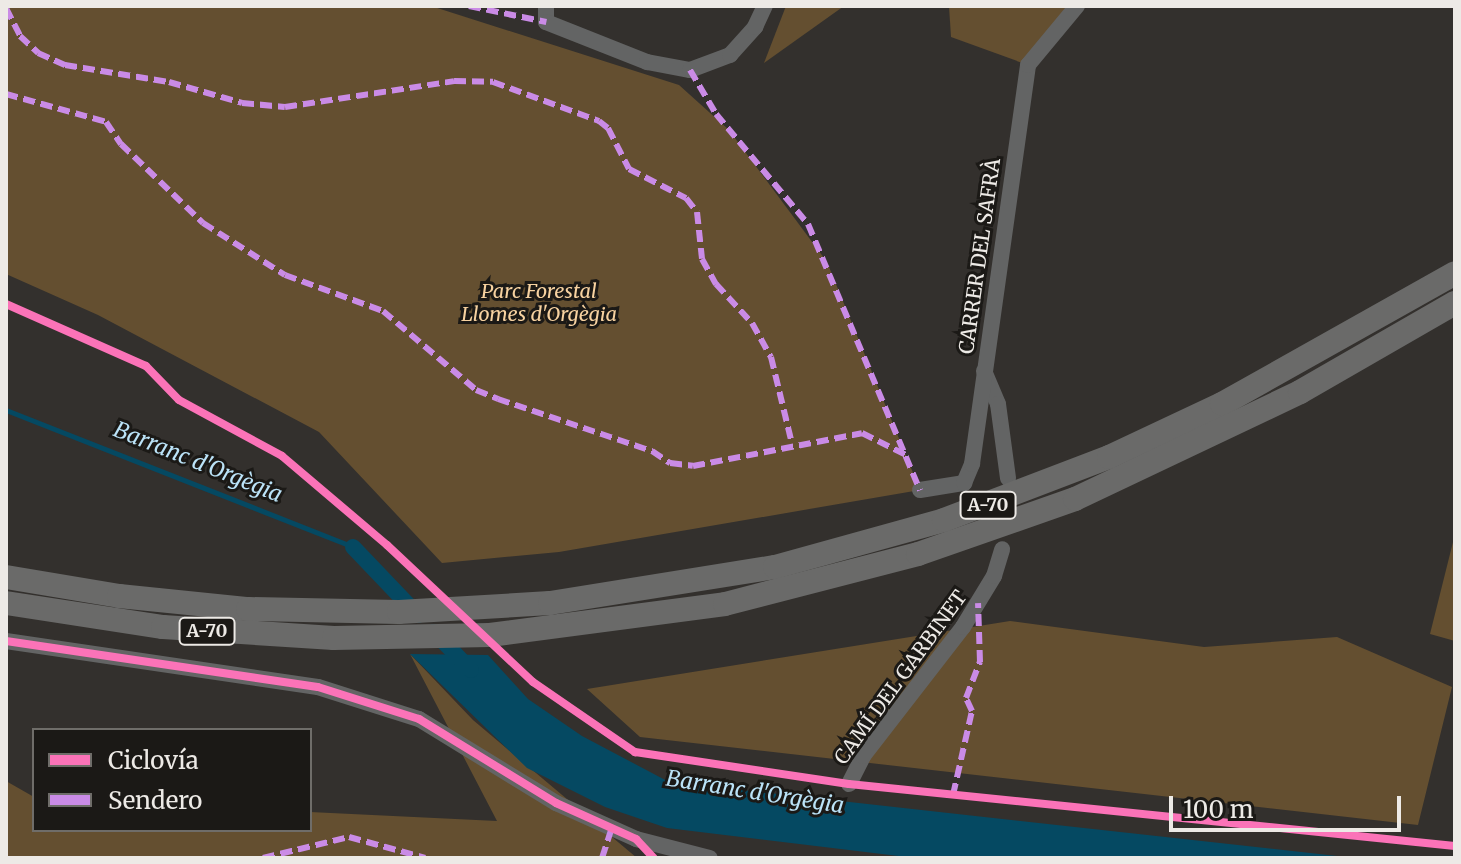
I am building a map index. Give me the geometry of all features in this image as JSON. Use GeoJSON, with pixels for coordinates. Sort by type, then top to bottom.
{"type":"FeatureCollection","features":[{"type":"Feature","properties":{"kind":"highway","name":"A-70"},"geometry":{"type":"LineString","coordinates":[[6,577],[119,596],[248,609],[399,612],[478,609],[718,578],[944,520],[1186,422],[1455,273]]}},
{"type":"Feature","properties":{"kind":"highway","name":"A-70"},"geometry":{"type":"LineString","coordinates":[[6,603],[163,627],[409,638],[490,635],[725,604],[986,532],[1152,466],[1300,392],[1455,303]]}},
{"type":"Feature","properties":{"kind":"street"},"geometry":{"type":"LineString","coordinates":[[546,6],[546,22],[647,62],[690,70],[730,55],[755,27],[765,6]]}},
{"type":"Feature","properties":{"kind":"street","name":"CARRER DEL SAFRÀ"},"geometry":{"type":"LineString","coordinates":[[920,490],[964,483],[972,464],[1028,65],[1077,6]]}},
{"type":"Feature","properties":{"kind":"street"},"geometry":{"type":"LineString","coordinates":[[983,369],[998,404],[1008,478]]}},
{"type":"Feature","properties":{"kind":"street","name":"CAMÍ DEL GARBINET"},"geometry":{"type":"LineString","coordinates":[[849,784],[863,756],[963,627],[994,576],[1002,549]]}},
{"type":"Feature","properties":{"kind":"street"},"geometry":{"type":"LineString","coordinates":[[6,641],[318,687],[419,719],[556,803],[636,839],[710,858]]}},
{"type":"Feature","properties":{"kind":"street"},"geometry":{"type":"LineString","coordinates":[[636,839],[654,858]]}},
{"type":"Feature","properties":{"kind":"green space","name":"Parc Forestal Llomes d'Orgègia"},"geometry":{"type":"Polygon","coordinates":[[[6,6],[431,6],[679,85],[729,130],[827,262],[920,490],[559,552],[442,563],[319,432],[98,315],[6,274],[6,6]]]}},
{"type":"Feature","properties":{"kind":"green space"},"geometry":{"type":"Polygon","coordinates":[[[786,6],[844,6],[764,63],[786,6]]]}},
{"type":"Feature","properties":{"kind":"green space"},"geometry":{"type":"Polygon","coordinates":[[[949,6],[1077,6],[1028,65],[951,37],[949,6]]]}},
{"type":"Feature","properties":{"kind":"green space"},"geometry":{"type":"Polygon","coordinates":[[[1455,534],[1455,641],[1430,634],[1455,534]]]}},
{"type":"Feature","properties":{"kind":"green space"},"geometry":{"type":"Polygon","coordinates":[[[1010,621],[1204,647],[1337,637],[1452,687],[1418,825],[640,737],[587,689],[1010,621]]]}},
{"type":"Feature","properties":{"kind":"green space"},"geometry":{"type":"Polygon","coordinates":[[[410,654],[473,720],[637,858],[6,858],[6,781],[32,796],[32,832],[312,832],[312,812],[497,821],[410,654]]]}},
{"type":"Feature","properties":{"kind":"water"},"geometry":{"type":"Polygon","coordinates":[[[410,654],[488,655],[528,699],[582,736],[669,782],[1355,858],[915,858],[667,828],[605,807],[527,768],[410,654]]]}},
{"type":"Feature","properties":{"kind":"waterway","name":"Barranc d'Orgègia"},"geometry":{"type":"LineString","coordinates":[[6,410],[353,547]]}},
{"type":"Feature","properties":{"kind":"waterway","name":"Barranc d'Orgègia"},"geometry":{"type":"LineString","coordinates":[[353,547],[418,615]]}},
{"type":"Feature","properties":{"kind":"waterway","name":"Barranc d'Orgègia"},"geometry":{"type":"LineString","coordinates":[[434,632],[471,670]]}},
{"type":"Feature","properties":{"kind":"marked path"},"geometry":{"type":"LineString","coordinates":[[469,6],[546,22]]}},
{"type":"Feature","properties":{"kind":"marked path"},"geometry":{"type":"LineString","coordinates":[[6,8],[20,36],[38,53],[65,65],[169,82],[242,103],[285,107],[454,81],[493,82],[599,121],[608,128],[629,169],[686,198],[697,212],[702,259],[716,284],[752,323],[771,357],[792,444]]}},
{"type":"Feature","properties":{"kind":"marked path"},"geometry":{"type":"LineString","coordinates":[[690,70],[716,114],[808,224],[920,490]]}},
{"type":"Feature","properties":{"kind":"marked path"},"geometry":{"type":"LineString","coordinates":[[6,94],[106,122],[121,144],[203,223],[285,275],[383,311],[476,390],[498,399],[652,451],[670,463],[693,466],[862,433],[906,455]]}},
{"type":"Feature","properties":{"kind":"marked path"},"geometry":{"type":"LineString","coordinates":[[953,795],[972,711],[966,698],[980,662],[978,603]]}},
{"type":"Feature","properties":{"kind":"marked path"},"geometry":{"type":"LineString","coordinates":[[602,858],[612,827]]}},
{"type":"Feature","properties":{"kind":"marked path"},"geometry":{"type":"LineString","coordinates":[[263,858],[349,837],[425,858]]}},
{"type":"Feature","properties":{"kind":"cycle path"},"geometry":{"type":"LineString","coordinates":[[6,304],[146,366],[179,400],[282,456],[387,545],[533,682],[635,752],[849,784],[1455,846]]}},
{"type":"Feature","properties":{"kind":"cycle path"},"geometry":{"type":"LineString","coordinates":[[6,641],[318,687],[419,719],[556,803],[636,839],[654,858]]}}]}
